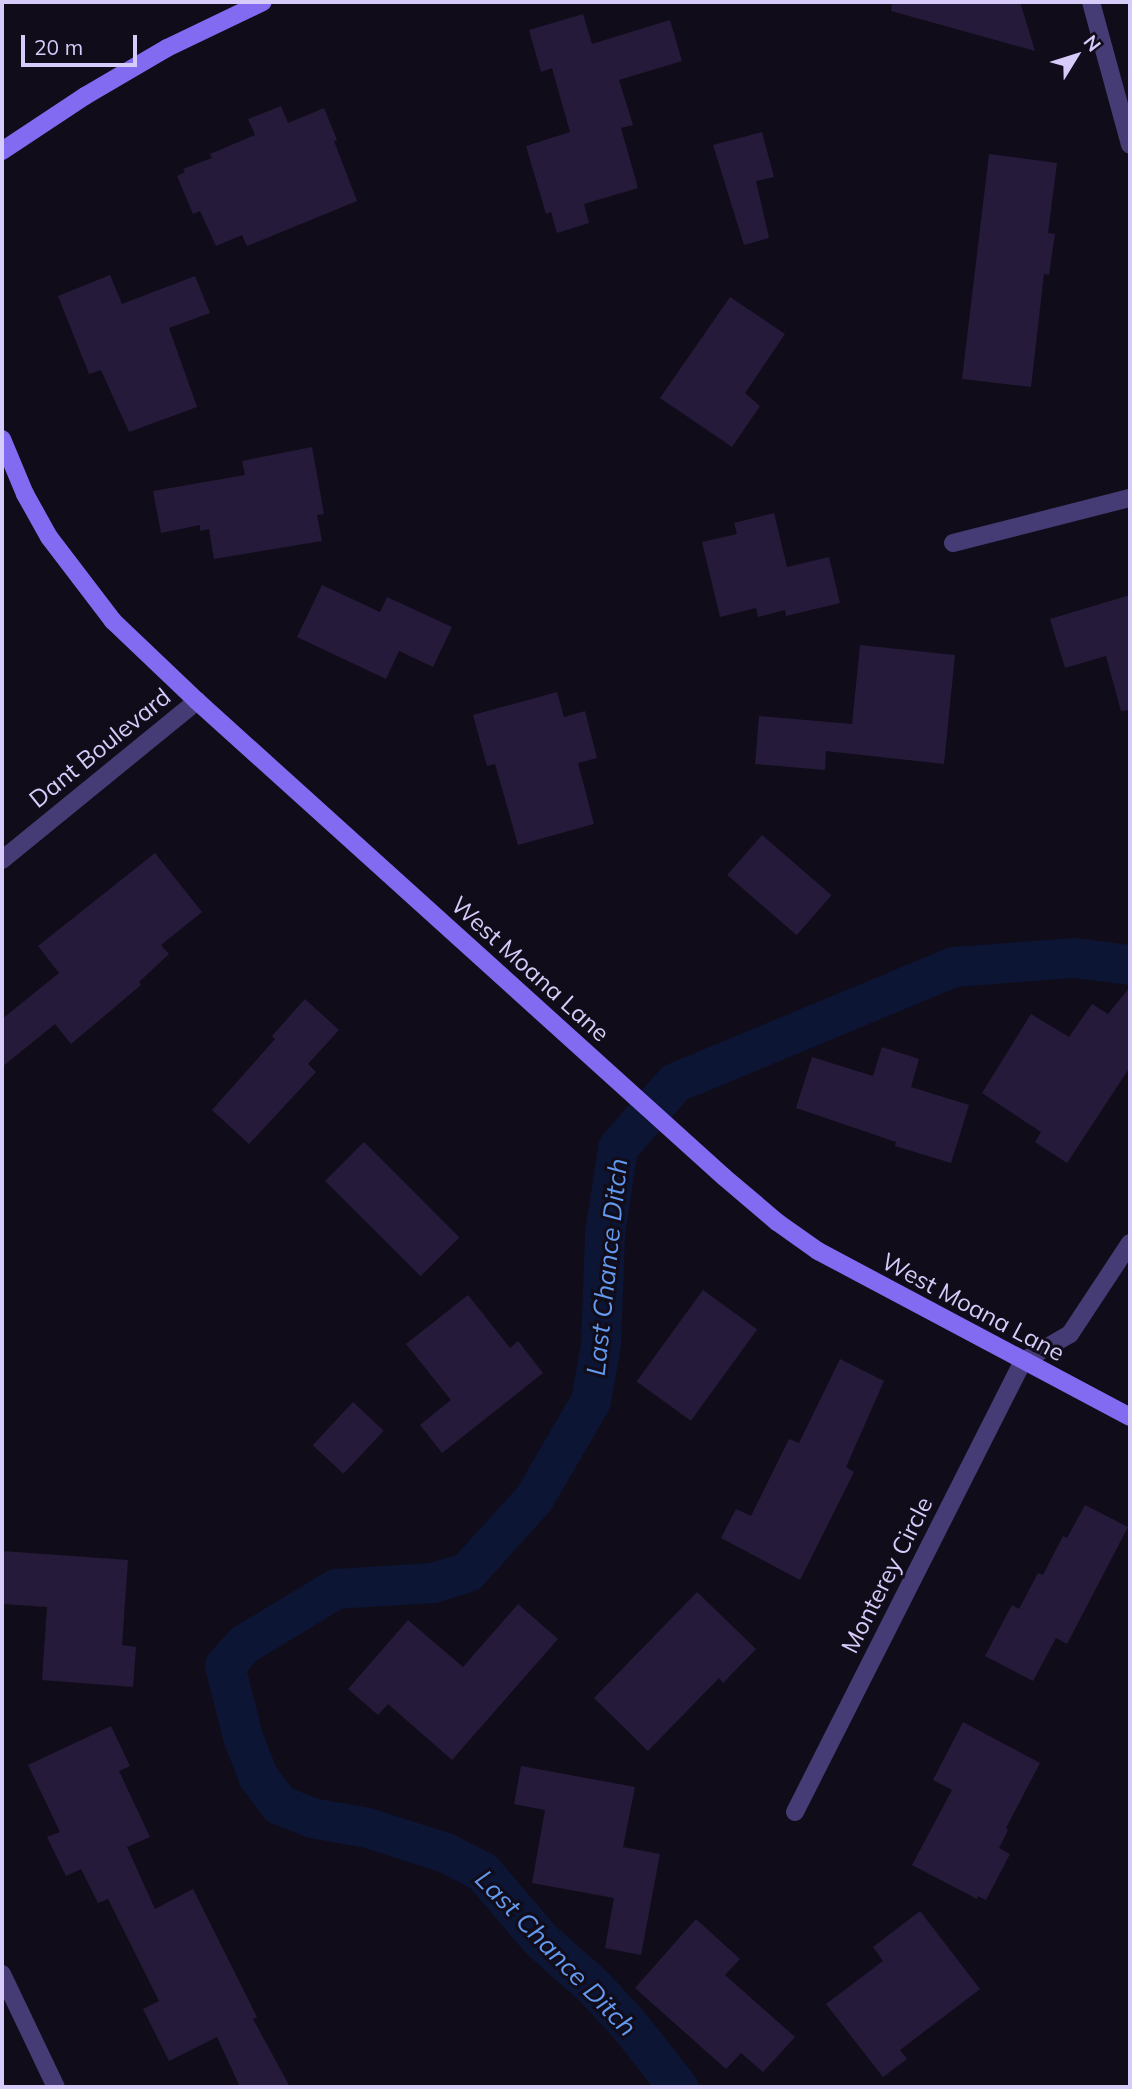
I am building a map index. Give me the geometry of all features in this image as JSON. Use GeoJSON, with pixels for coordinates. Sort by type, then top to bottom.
{"type":"FeatureCollection","features":[{"type":"Feature","properties":{"kind":"street"},"geometry":{"type":"LineString","coordinates":[[2,150],[167,48],[263,2]]}},
{"type":"Feature","properties":{"kind":"street"},"geometry":{"type":"LineString","coordinates":[[1091,2],[1130,145]]}},
{"type":"Feature","properties":{"kind":"street","name":"West Moana Lane"},"geometry":{"type":"LineString","coordinates":[[2,439],[25,494],[76,575],[113,621],[197,701],[777,1222],[858,1274],[1130,1417]]}},
{"type":"Feature","properties":{"kind":"street"},"geometry":{"type":"LineString","coordinates":[[953,543],[1130,498]]}},
{"type":"Feature","properties":{"kind":"street","name":"Dant Boulevard"},"geometry":{"type":"LineString","coordinates":[[2,860],[197,701]]}},
{"type":"Feature","properties":{"kind":"street"},"geometry":{"type":"LineString","coordinates":[[1023,1361],[1070,1334],[1130,1243]]}},
{"type":"Feature","properties":{"kind":"street","name":"Monterey Circle"},"geometry":{"type":"LineString","coordinates":[[794,1812],[1023,1361]]}},
{"type":"Feature","properties":{"kind":"street"},"geometry":{"type":"LineString","coordinates":[[2,1974],[56,2087]]}},
{"type":"Feature","properties":{"kind":"building"},"geometry":{"type":"Polygon","coordinates":[[[892,2],[1020,2],[1035,51],[891,11],[892,2]]]}},
{"type":"Feature","properties":{"kind":"building"},"geometry":{"type":"Polygon","coordinates":[[[583,14],[592,44],[670,20],[682,61],[619,80],[633,125],[621,128],[638,188],[584,204],[589,223],[557,233],[551,212],[546,214],[526,146],[570,132],[552,68],[541,72],[529,30],[583,14]]]}},
{"type":"Feature","properties":{"kind":"building"},"geometry":{"type":"Polygon","coordinates":[[[281,106],[288,123],[324,108],[357,201],[247,246],[242,235],[216,246],[200,211],[193,214],[177,176],[185,172],[183,169],[212,158],[210,154],[255,135],[248,119],[281,106]]]}},
{"type":"Feature","properties":{"kind":"building"},"geometry":{"type":"Polygon","coordinates":[[[762,132],[774,177],[756,181],[769,238],[744,245],[713,145],[762,132]]]}},
{"type":"Feature","properties":{"kind":"building"},"geometry":{"type":"Polygon","coordinates":[[[989,154],[1057,163],[1048,233],[1055,234],[1049,275],[1044,274],[1031,387],[962,379],[989,154]]]}},
{"type":"Feature","properties":{"kind":"building"},"geometry":{"type":"Polygon","coordinates":[[[110,275],[122,304],[195,276],[210,313],[169,328],[197,407],[129,432],[101,370],[89,374],[58,296],[110,275]]]}},
{"type":"Feature","properties":{"kind":"building"},"geometry":{"type":"Polygon","coordinates":[[[730,297],[785,334],[745,393],[760,406],[732,447],[660,398],[730,297]]]}},
{"type":"Feature","properties":{"kind":"building"},"geometry":{"type":"Polygon","coordinates":[[[312,447],[324,514],[317,515],[322,541],[214,559],[209,529],[200,531],[200,525],[161,533],[153,491],[245,475],[242,461],[312,447]]]}},
{"type":"Feature","properties":{"kind":"building"},"geometry":{"type":"Polygon","coordinates":[[[774,513],[787,567],[829,557],[840,603],[786,616],[785,610],[758,617],[756,608],[720,617],[702,542],[737,534],[734,523],[774,513]]]}},
{"type":"Feature","properties":{"kind":"building"},"geometry":{"type":"Polygon","coordinates":[[[322,585],[380,612],[387,597],[452,627],[433,667],[399,651],[386,679],[297,637],[322,585]]]}},
{"type":"Feature","properties":{"kind":"building"},"geometry":{"type":"Polygon","coordinates":[[[1130,595],[1130,710],[1121,711],[1106,656],[1065,668],[1050,619],[1130,595]]]}},
{"type":"Feature","properties":{"kind":"building"},"geometry":{"type":"Polygon","coordinates":[[[860,645],[955,655],[944,764],[826,751],[825,770],[755,764],[759,716],[852,724],[860,645]]]}},
{"type":"Feature","properties":{"kind":"building"},"geometry":{"type":"Polygon","coordinates":[[[557,692],[564,717],[585,711],[597,758],[578,763],[594,824],[518,845],[495,764],[487,766],[473,715],[557,692]]]}},
{"type":"Feature","properties":{"kind":"building"},"geometry":{"type":"Polygon","coordinates":[[[762,835],[831,895],[797,935],[727,875],[762,835]]]}},
{"type":"Feature","properties":{"kind":"building"},"geometry":{"type":"Polygon","coordinates":[[[155,853],[202,912],[161,945],[169,954],[139,982],[141,985],[71,1044],[55,1024],[2,1067],[2,1019],[59,973],[38,946],[155,853]]]}},
{"type":"Feature","properties":{"kind":"building"},"geometry":{"type":"Polygon","coordinates":[[[1130,987],[1130,1067],[1067,1163],[1035,1142],[1041,1132],[982,1093],[1031,1014],[1069,1037],[1092,1004],[1108,1014],[1130,987]]]}},
{"type":"Feature","properties":{"kind":"building"},"geometry":{"type":"Polygon","coordinates":[[[305,999],[339,1030],[308,1064],[316,1072],[249,1144],[212,1110],[275,1039],[272,1036],[305,999]]]}},
{"type":"Feature","properties":{"kind":"building"},"geometry":{"type":"Polygon","coordinates":[[[882,1047],[919,1059],[911,1087],[969,1105],[951,1163],[895,1146],[896,1142],[796,1108],[812,1057],[873,1076],[882,1047]]]}},
{"type":"Feature","properties":{"kind":"building"},"geometry":{"type":"Polygon","coordinates":[[[364,1142],[459,1237],[421,1276],[325,1181],[364,1142]]]}},
{"type":"Feature","properties":{"kind":"building"},"geometry":{"type":"Polygon","coordinates":[[[703,1290],[757,1329],[691,1421],[637,1381],[703,1290]]]}},
{"type":"Feature","properties":{"kind":"building"},"geometry":{"type":"Polygon","coordinates":[[[468,1295],[510,1348],[518,1341],[543,1373],[442,1453],[420,1425],[451,1400],[406,1344],[468,1295]]]}},
{"type":"Feature","properties":{"kind":"building"},"geometry":{"type":"Polygon","coordinates":[[[840,1359],[884,1381],[846,1467],[854,1472],[800,1580],[721,1538],[736,1509],[751,1516],[789,1439],[799,1443],[840,1359]]]}},
{"type":"Feature","properties":{"kind":"building"},"geometry":{"type":"Polygon","coordinates":[[[353,1402],[384,1431],[343,1474],[313,1445],[353,1402]]]}},
{"type":"Feature","properties":{"kind":"building"},"geometry":{"type":"Polygon","coordinates":[[[1085,1505],[1128,1527],[1067,1644],[1056,1638],[1033,1681],[985,1656],[1012,1605],[1019,1609],[1038,1573],[1043,1575],[1063,1536],[1067,1538],[1085,1505]]]}},
{"type":"Feature","properties":{"kind":"building"},"geometry":{"type":"Polygon","coordinates":[[[2,1551],[128,1560],[122,1645],[136,1647],[133,1687],[42,1680],[47,1607],[2,1604],[2,1551]]]}},
{"type":"Feature","properties":{"kind":"building"},"geometry":{"type":"Polygon","coordinates":[[[697,1592],[756,1649],[723,1683],[719,1678],[648,1751],[594,1698],[697,1592]]]}},
{"type":"Feature","properties":{"kind":"building"},"geometry":{"type":"Polygon","coordinates":[[[518,1604],[558,1639],[452,1760],[388,1704],[378,1715],[348,1689],[408,1620],[463,1667],[518,1604]]]}},
{"type":"Feature","properties":{"kind":"building"},"geometry":{"type":"Polygon","coordinates":[[[963,1722],[1040,1763],[1006,1828],[1008,1830],[999,1848],[1010,1854],[986,1900],[978,1896],[977,1899],[912,1865],[952,1790],[933,1780],[963,1722]]]}},
{"type":"Feature","properties":{"kind":"building"},"geometry":{"type":"Polygon","coordinates":[[[111,1726],[130,1766],[119,1771],[150,1837],[127,1847],[155,1909],[193,1889],[257,2017],[253,2019],[290,2087],[240,2087],[217,2037],[169,2061],[143,2009],[159,2001],[108,1899],[98,1903],[81,1869],[66,1876],[47,1837],[60,1832],[28,1765],[111,1726]]]}},
{"type":"Feature","properties":{"kind":"building"},"geometry":{"type":"Polygon","coordinates":[[[521,1766],[635,1787],[623,1847],[660,1854],[641,1955],[605,1948],[614,1898],[532,1883],[545,1810],[514,1804],[521,1766]]]}},
{"type":"Feature","properties":{"kind":"building"},"geometry":{"type":"Polygon","coordinates":[[[920,1911],[980,1989],[900,2050],[907,2059],[883,2077],[826,2004],[883,1961],[873,1947],[920,1911]]]}},
{"type":"Feature","properties":{"kind":"building"},"geometry":{"type":"Polygon","coordinates":[[[696,1919],[740,1959],[725,1975],[795,2037],[763,2072],[741,2053],[726,2069],[635,1988],[696,1919]]]}},
{"type":"Feature","properties":{"kind":"waterway","name":"Last Chance Ditch"},"geometry":{"type":"LineString","coordinates":[[678,2087],[630,2026],[593,1986],[541,1940],[483,1872],[446,1853],[368,1828],[312,1818],[280,1805],[259,1778],[243,1737],[225,1666],[245,1644],[336,1589],[433,1583],[468,1572],[534,1499],[591,1401],[601,1345],[605,1234],[618,1148],[675,1083],[954,967],[1075,958],[1130,965]]}}]}
